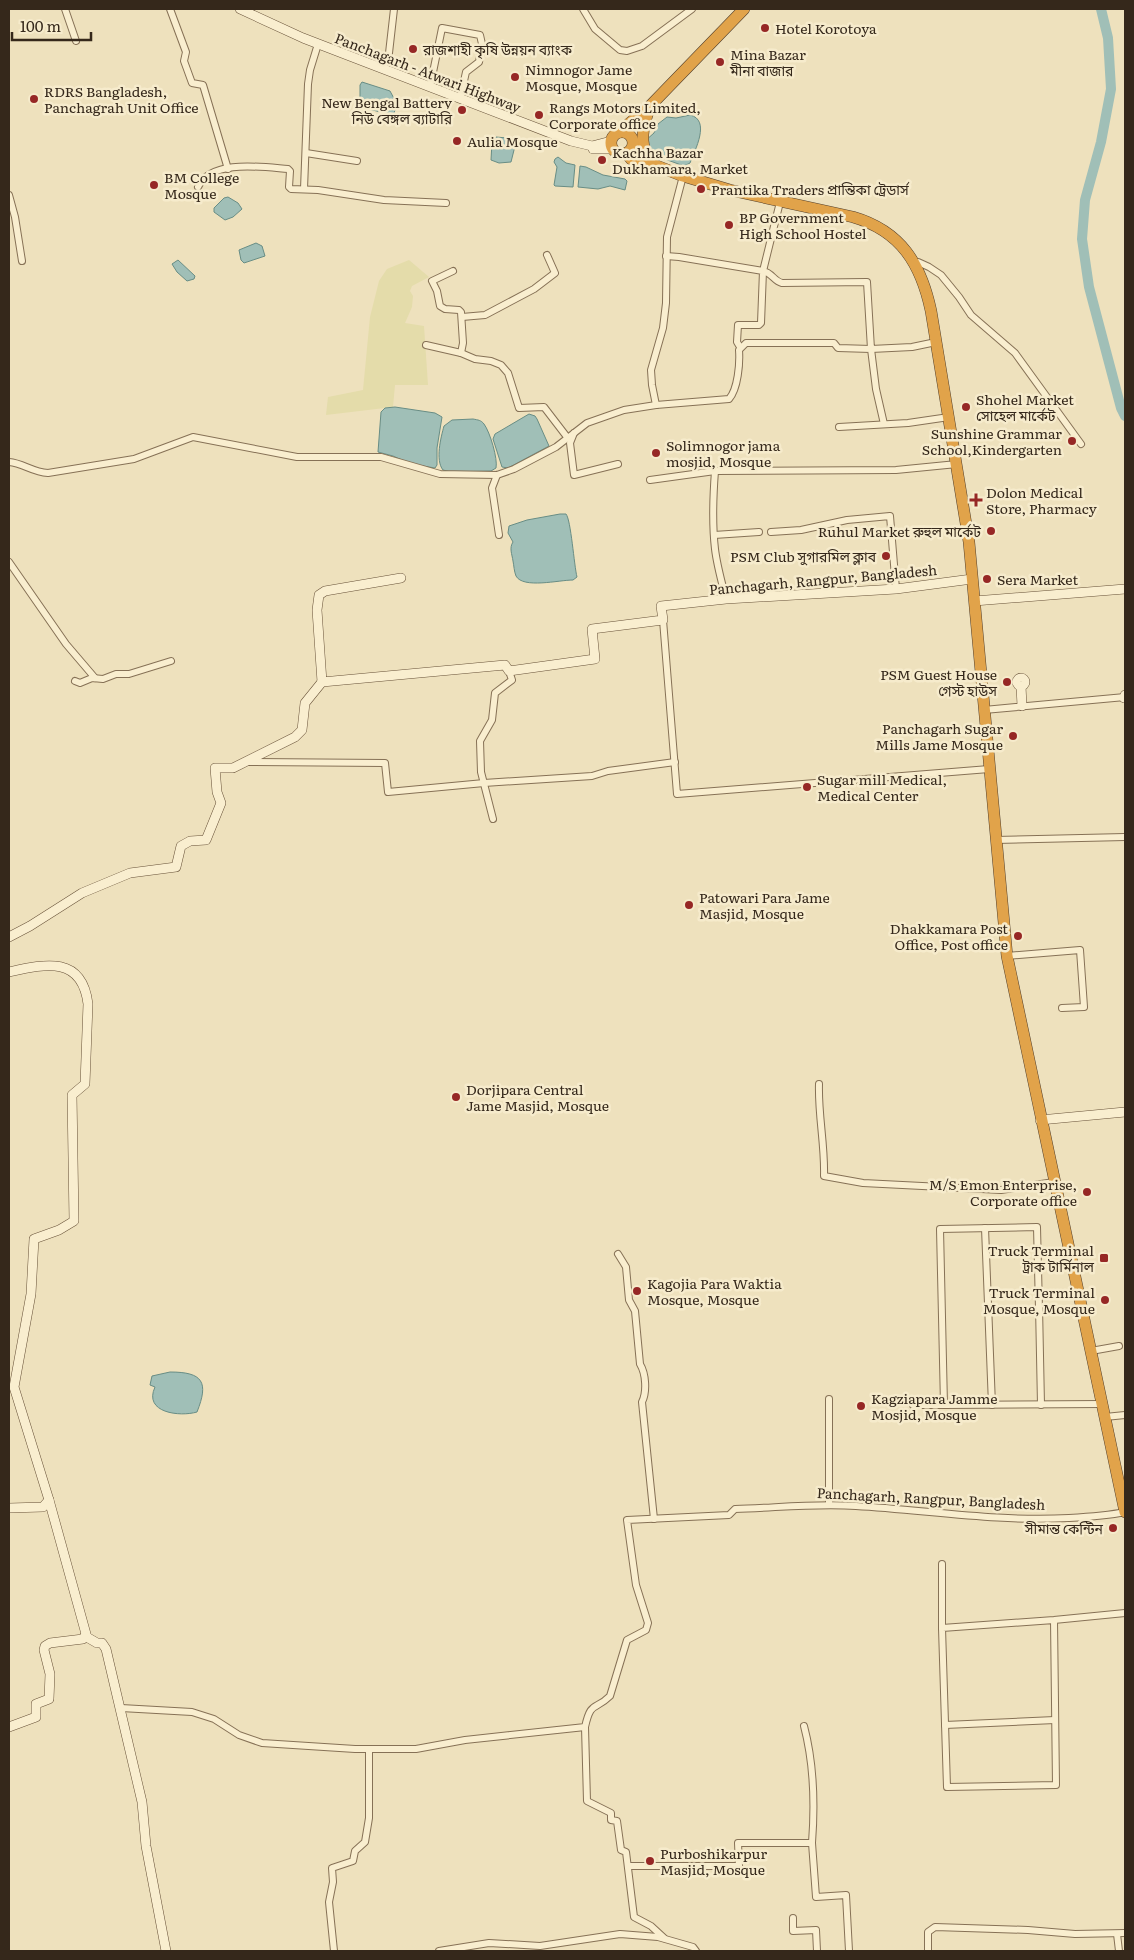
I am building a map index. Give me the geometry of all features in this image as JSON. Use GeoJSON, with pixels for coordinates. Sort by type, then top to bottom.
{"type":"FeatureCollection","features":[{"type":"Feature","properties":{"kind":"highway"},"geometry":{"type":"LineString","coordinates":[[614,141],[742,9]]}},
{"type":"Feature","properties":{"kind":"highway"},"geometry":{"type":"LineString","coordinates":[[650,106],[643,128],[643,136],[644,147],[651,160],[683,176],[730,190],[853,217],[871,223],[895,239],[915,262],[922,277],[928,296],[966,516],[1006,956],[1125,1507]]}},
{"type":"Feature","properties":{"kind":"highway"},"geometry":{"type":"LineString","coordinates":[[628,156],[633,142],[631,137],[632,123]]}},
{"type":"Feature","properties":{"kind":"highway"},"geometry":{"type":"LineString","coordinates":[[614,141],[624,132],[631,137]]}},
{"type":"Feature","properties":{"kind":"highway"},"geometry":{"type":"LineString","coordinates":[[614,141],[620,154],[628,156],[641,164],[651,160]]}},
{"type":"Feature","properties":{"kind":"street"},"geometry":{"type":"LineString","coordinates":[[65,9],[76,41]]}},
{"type":"Feature","properties":{"kind":"street"},"geometry":{"type":"LineString","coordinates":[[170,9],[186,52],[184,64],[192,82],[203,85],[228,169]]}},
{"type":"Feature","properties":{"kind":"street","name":"Panchagarh - Atwari Highway"},"geometry":{"type":"LineString","coordinates":[[240,9],[285,32],[593,149],[614,141]]}},
{"type":"Feature","properties":{"kind":"street"},"geometry":{"type":"LineString","coordinates":[[383,69],[389,53],[394,9]]}},
{"type":"Feature","properties":{"kind":"street"},"geometry":{"type":"LineString","coordinates":[[583,9],[595,29],[620,50],[624,51],[642,46],[692,9]]}},
{"type":"Feature","properties":{"kind":"street"},"geometry":{"type":"LineString","coordinates":[[430,87],[442,28],[480,35],[482,44],[479,62],[466,72],[460,99]]}},
{"type":"Feature","properties":{"kind":"street"},"geometry":{"type":"LineString","coordinates":[[304,190],[308,77],[318,44]]}},
{"type":"Feature","properties":{"kind":"street"},"geometry":{"type":"LineString","coordinates":[[306,154],[357,161]]}},
{"type":"Feature","properties":{"kind":"street"},"geometry":{"type":"LineString","coordinates":[[198,187],[208,174],[249,166],[288,169],[290,171],[289,187],[291,189],[384,200],[446,203]]}},
{"type":"Feature","properties":{"kind":"street"},"geometry":{"type":"LineString","coordinates":[[656,405],[651,370],[660,341],[666,304],[668,230],[683,176]]}},
{"type":"Feature","properties":{"kind":"street"},"geometry":{"type":"LineString","coordinates":[[9,196],[15,217],[22,261]]}},
{"type":"Feature","properties":{"kind":"street"},"geometry":{"type":"LineString","coordinates":[[9,462],[19,464],[35,472],[48,472],[134,459],[192,437],[297,457],[386,457],[412,467],[440,474],[497,475],[534,460],[556,447],[587,423],[611,413],[656,405],[729,399],[738,377],[740,347],[737,342],[736,332],[738,325],[759,325],[761,323],[763,271],[780,202]]}},
{"type":"Feature","properties":{"kind":"street"},"geometry":{"type":"LineString","coordinates":[[462,317],[485,315],[534,289],[555,273],[547,255]]}},
{"type":"Feature","properties":{"kind":"street"},"geometry":{"type":"LineString","coordinates":[[666,256],[768,272],[776,281],[782,283],[867,282],[871,349],[876,389],[884,424]]}},
{"type":"Feature","properties":{"kind":"street"},"geometry":{"type":"LineString","coordinates":[[915,262],[929,267],[941,275],[971,315],[1015,353],[1081,444]]}},
{"type":"Feature","properties":{"kind":"street"},"geometry":{"type":"LineString","coordinates":[[453,271],[432,280],[437,291],[440,306],[445,309],[459,310],[462,317],[461,353]]}},
{"type":"Feature","properties":{"kind":"street"},"geometry":{"type":"LineString","coordinates":[[740,347],[746,343],[834,343],[838,348],[871,349],[912,347],[936,342]]}},
{"type":"Feature","properties":{"kind":"street"},"geometry":{"type":"LineString","coordinates":[[426,345],[501,365],[508,373],[518,408],[544,407],[567,438]]}},
{"type":"Feature","properties":{"kind":"street"},"geometry":{"type":"LineString","coordinates":[[839,427],[949,418]]}},
{"type":"Feature","properties":{"kind":"street"},"geometry":{"type":"LineString","coordinates":[[574,432],[570,443],[574,475],[618,464]]}},
{"type":"Feature","properties":{"kind":"street"},"geometry":{"type":"LineString","coordinates":[[650,480],[715,471],[896,470],[957,464]]}},
{"type":"Feature","properties":{"kind":"street"},"geometry":{"type":"LineString","coordinates":[[715,471],[713,502],[715,551],[726,599]]}},
{"type":"Feature","properties":{"kind":"street"},"geometry":{"type":"LineString","coordinates":[[497,475],[492,488],[499,535]]}},
{"type":"Feature","properties":{"kind":"street"},"geometry":{"type":"LineString","coordinates":[[771,532],[801,530],[847,520],[890,516],[896,589]]}},
{"type":"Feature","properties":{"kind":"street"},"geometry":{"type":"LineString","coordinates":[[714,535],[759,532]]}},
{"type":"Feature","properties":{"kind":"street"},"geometry":{"type":"LineString","coordinates":[[9,562],[66,644],[95,678]]}},
{"type":"Feature","properties":{"kind":"street"},"geometry":{"type":"LineString","coordinates":[[9,937],[82,893],[130,873],[176,867],[181,846],[190,841],[206,840],[221,803],[217,792],[215,768],[233,768],[295,737],[302,730],[305,703],[322,682],[317,610],[319,595],[325,591],[401,578]]}},
{"type":"Feature","properties":{"kind":"street","name":"Panchagarh, Rangpur, Bangladesh"},"geometry":{"type":"LineString","coordinates":[[663,620],[661,606],[726,599],[896,589],[972,579]]}},
{"type":"Feature","properties":{"kind":"street"},"geometry":{"type":"LineString","coordinates":[[974,601],[1125,589]]}},
{"type":"Feature","properties":{"kind":"street"},"geometry":{"type":"LineString","coordinates":[[510,671],[595,660],[592,629],[663,620],[677,794],[989,769]]}},
{"type":"Feature","properties":{"kind":"street"},"geometry":{"type":"LineString","coordinates":[[75,681],[80,683],[95,678],[103,679],[116,674],[129,674],[171,661]]}},
{"type":"Feature","properties":{"kind":"street"},"geometry":{"type":"LineString","coordinates":[[322,682],[505,664],[510,671],[512,680],[495,693],[492,720],[480,741],[481,772],[493,819]]}},
{"type":"Feature","properties":{"kind":"street"},"geometry":{"type":"LineString","coordinates":[[1021,686],[1022,706]]}},
{"type":"Feature","properties":{"kind":"street"},"geometry":{"type":"LineString","coordinates":[[984,710],[1125,697]]}},
{"type":"Feature","properties":{"kind":"street"},"geometry":{"type":"LineString","coordinates":[[246,762],[384,763],[388,792],[592,776],[608,771],[675,762]]}},
{"type":"Feature","properties":{"kind":"street"},"geometry":{"type":"LineString","coordinates":[[995,840],[1125,837]]}},
{"type":"Feature","properties":{"kind":"street"},"geometry":{"type":"LineString","coordinates":[[1006,956],[1080,950],[1084,1008],[1062,1008]]}},
{"type":"Feature","properties":{"kind":"street"},"geometry":{"type":"LineString","coordinates":[[9,972],[41,965],[63,966],[76,974],[86,993],[88,1004],[84,1084],[72,1095],[74,1221],[59,1230],[34,1239],[31,1294],[14,1387],[49,1500],[85,1636]]}},
{"type":"Feature","properties":{"kind":"street"},"geometry":{"type":"LineString","coordinates":[[819,1084],[818,1100],[825,1154],[824,1176],[864,1183],[1001,1190],[1054,1182]]}},
{"type":"Feature","properties":{"kind":"street"},"geometry":{"type":"LineString","coordinates":[[1040,1120],[1125,1112]]}},
{"type":"Feature","properties":{"kind":"street"},"geometry":{"type":"LineString","coordinates":[[944,1405],[940,1229],[1037,1227],[1041,1405]]}},
{"type":"Feature","properties":{"kind":"street"},"geometry":{"type":"LineString","coordinates":[[985,1228],[992,1405]]}},
{"type":"Feature","properties":{"kind":"street"},"geometry":{"type":"LineString","coordinates":[[618,1254],[626,1267],[629,1300],[636,1311],[640,1364],[644,1370],[645,1397],[642,1402],[654,1519]]}},
{"type":"Feature","properties":{"kind":"street"},"geometry":{"type":"LineString","coordinates":[[1091,1351],[1119,1346]]}},
{"type":"Feature","properties":{"kind":"street"},"geometry":{"type":"LineString","coordinates":[[829,1400],[829,1505]]}},
{"type":"Feature","properties":{"kind":"street"},"geometry":{"type":"LineString","coordinates":[[913,1405],[1103,1404]]}},
{"type":"Feature","properties":{"kind":"street"},"geometry":{"type":"LineString","coordinates":[[1105,1417],[1125,1415]]}},
{"type":"Feature","properties":{"kind":"street"},"geometry":{"type":"LineString","coordinates":[[9,1508],[43,1507],[49,1500]]}},
{"type":"Feature","properties":{"kind":"street","name":"Panchagarh, Rangpur, Bangladesh"},"geometry":{"type":"LineString","coordinates":[[584,1727],[592,1707],[610,1696],[627,1640],[646,1630],[648,1623],[636,1584],[627,1520],[730,1515],[735,1509],[829,1505],[1007,1518],[1056,1519],[1108,1516],[1125,1507]]}},
{"type":"Feature","properties":{"kind":"street"},"geometry":{"type":"LineString","coordinates":[[942,1564],[947,1787],[1056,1785],[1054,1620]]}},
{"type":"Feature","properties":{"kind":"street"},"geometry":{"type":"LineString","coordinates":[[942,1628],[1125,1613]]}},
{"type":"Feature","properties":{"kind":"street"},"geometry":{"type":"LineString","coordinates":[[85,1636],[102,1643],[106,1649],[142,1802],[146,1846],[166,1951]]}},
{"type":"Feature","properties":{"kind":"street"},"geometry":{"type":"LineString","coordinates":[[9,1727],[36,1717],[36,1704],[48,1699],[50,1674],[44,1650],[45,1646],[50,1643],[82,1639],[85,1636]]}},
{"type":"Feature","properties":{"kind":"street"},"geometry":{"type":"LineString","coordinates":[[121,1708],[192,1712],[214,1719],[240,1734],[262,1743],[369,1749],[416,1749],[465,1740],[584,1727],[587,1801],[611,1813],[611,1820],[617,1821],[621,1850],[626,1852],[634,1917],[650,1926],[666,1939]]}},
{"type":"Feature","properties":{"kind":"street"},"geometry":{"type":"LineString","coordinates":[[945,1725],[1055,1720]]}},
{"type":"Feature","properties":{"kind":"street"},"geometry":{"type":"LineString","coordinates":[[804,1726],[811,1755],[813,1782],[812,1843],[816,1897],[846,1895],[849,1951]]}},
{"type":"Feature","properties":{"kind":"street"},"geometry":{"type":"LineString","coordinates":[[334,1951],[329,1902],[333,1882],[332,1868],[353,1861],[355,1851],[365,1842],[369,1818],[369,1749]]}},
{"type":"Feature","properties":{"kind":"street"},"geometry":{"type":"LineString","coordinates":[[628,1866],[739,1866],[738,1843],[812,1843]]}},
{"type":"Feature","properties":{"kind":"street"},"geometry":{"type":"LineString","coordinates":[[794,1918],[793,1931],[816,1930],[817,1951]]}},
{"type":"Feature","properties":{"kind":"street"},"geometry":{"type":"LineString","coordinates":[[928,1951],[928,1932],[936,1927],[1028,1930],[1075,1934],[1125,1933]]}},
{"type":"Feature","properties":{"kind":"street"},"geometry":{"type":"LineString","coordinates":[[439,1951],[489,1943],[540,1946],[620,1934],[658,1937],[693,1947],[696,1951]]}},
{"type":"Feature","properties":{"kind":"street"},"geometry":{"type":"LineString","coordinates":[[1117,1934],[1119,1951]]}},
{"type":"Feature","properties":{"kind":"shaded area"},"geometry":{"type":"Polygon","coordinates":[[[409,260],[429,277],[412,286],[410,291],[413,296],[412,307],[405,323],[424,326],[428,385],[395,385],[393,407],[326,415],[328,397],[363,390],[370,317],[379,281],[387,269],[409,260]]]}},
{"type":"Feature","properties":{"kind":"water"},"geometry":{"type":"Polygon","coordinates":[[[362,82],[390,91],[397,104],[392,115],[357,106],[356,99],[360,97],[360,85],[362,82]]]}},
{"type":"Feature","properties":{"kind":"water"},"geometry":{"type":"Polygon","coordinates":[[[690,115],[700,123],[701,129],[690,163],[684,166],[651,154],[645,141],[654,133],[658,124],[667,117],[676,118],[690,115]]]}},
{"type":"Feature","properties":{"kind":"water"},"geometry":{"type":"Polygon","coordinates":[[[496,137],[507,138],[516,142],[511,162],[499,163],[491,160],[492,142],[496,137]]]}},
{"type":"Feature","properties":{"kind":"water"},"geometry":{"type":"Polygon","coordinates":[[[558,157],[566,163],[575,165],[573,187],[554,185],[557,167],[554,162],[558,157]]]}},
{"type":"Feature","properties":{"kind":"water"},"geometry":{"type":"Polygon","coordinates":[[[580,166],[603,175],[625,179],[627,181],[625,190],[610,186],[598,189],[578,187],[580,166]]]}},
{"type":"Feature","properties":{"kind":"water"},"geometry":{"type":"Polygon","coordinates":[[[228,197],[238,203],[242,209],[233,217],[225,220],[214,212],[214,208],[224,198],[228,197]]]}},
{"type":"Feature","properties":{"kind":"water"},"geometry":{"type":"Polygon","coordinates":[[[256,243],[262,246],[265,256],[244,263],[241,260],[239,250],[256,243]]]}},
{"type":"Feature","properties":{"kind":"water"},"geometry":{"type":"Polygon","coordinates":[[[178,260],[195,276],[194,279],[187,281],[177,272],[172,264],[178,260]]]}},
{"type":"Feature","properties":{"kind":"water"},"geometry":{"type":"Polygon","coordinates":[[[395,407],[435,413],[442,417],[437,448],[437,465],[435,468],[411,464],[378,452],[381,412],[385,408],[395,407]]]}},
{"type":"Feature","properties":{"kind":"water"},"geometry":{"type":"Polygon","coordinates":[[[529,414],[537,419],[549,446],[508,468],[502,467],[493,439],[495,434],[529,414]]]}},
{"type":"Feature","properties":{"kind":"water"},"geometry":{"type":"Polygon","coordinates":[[[473,419],[482,422],[486,428],[495,452],[496,468],[491,471],[451,472],[443,470],[439,455],[444,426],[452,420],[473,419]]]}},
{"type":"Feature","properties":{"kind":"water"},"geometry":{"type":"Polygon","coordinates":[[[566,514],[568,518],[577,577],[573,580],[542,583],[520,580],[514,570],[511,549],[513,542],[508,533],[509,526],[527,520],[566,514]]]}},
{"type":"Feature","properties":{"kind":"water"},"geometry":{"type":"Polygon","coordinates":[[[170,1372],[190,1374],[200,1381],[202,1393],[197,1412],[173,1413],[159,1408],[154,1403],[155,1387],[150,1385],[152,1376],[170,1372]]]}},
{"type":"Feature","properties":{"kind":"waterway"},"geometry":{"type":"LineString","coordinates":[[1101,9],[1108,38],[1111,89],[1101,142],[1085,200],[1082,239],[1089,287],[1121,408],[1125,416]]}},
{"type":"Feature","properties":{"kind":"place","name":"Hotel Korotoya"},"geometry":{"type":"Point","coordinates":[765,28]}},
{"type":"Feature","properties":{"kind":"place","name":"রাজশাহী কৃষি উন্নয়ন ব্যাংক"},"geometry":{"type":"Point","coordinates":[413,49]}},
{"type":"Feature","properties":{"kind":"place","name":"Mina Bazar মীনা বাজার"},"geometry":{"type":"Point","coordinates":[720,62]}},
{"type":"Feature","properties":{"kind":"place","name":"Nimnogor Jame Mosque, Mosque"},"geometry":{"type":"Point","coordinates":[515,77]}},
{"type":"Feature","properties":{"kind":"place","name":"RDRS Bangladesh, Panchagrah Unit Office"},"geometry":{"type":"Point","coordinates":[34,99]}},
{"type":"Feature","properties":{"kind":"place","name":"New Bengal Battery নিউ বেঙ্গল ব্যাটারি"},"geometry":{"type":"Point","coordinates":[462,110]}},
{"type":"Feature","properties":{"kind":"place","name":"Rangs Motors Limited, Corporate office"},"geometry":{"type":"Point","coordinates":[539,115]}},
{"type":"Feature","properties":{"kind":"place","name":"Aulia Mosque"},"geometry":{"type":"Point","coordinates":[457,141]}},
{"type":"Feature","properties":{"kind":"place","name":"Kachha Bazar Dukhamara, Market"},"geometry":{"type":"Point","coordinates":[602,160]}},
{"type":"Feature","properties":{"kind":"place","name":"BM College Mosque"},"geometry":{"type":"Point","coordinates":[154,185]}},
{"type":"Feature","properties":{"kind":"place","name":"Prantika Traders প্রান্তিকা ট্রেডার্স"},"geometry":{"type":"Point","coordinates":[701,189]}},
{"type":"Feature","properties":{"kind":"place","name":"BP Government High School Hostel"},"geometry":{"type":"Point","coordinates":[729,225]}},
{"type":"Feature","properties":{"kind":"place","name":"Shohel Market সোহেল মার্কেট"},"geometry":{"type":"Point","coordinates":[966,407]}},
{"type":"Feature","properties":{"kind":"place","name":"Sunshine Grammar School,Kindergarten"},"geometry":{"type":"Point","coordinates":[1072,441]}},
{"type":"Feature","properties":{"kind":"place","name":"Solimnogor jama mosjid, Mosque"},"geometry":{"type":"Point","coordinates":[656,453]}},
{"type":"Feature","properties":{"kind":"place","name":"Dolon Medical Store, Pharmacy"},"geometry":{"type":"Point","coordinates":[976,500]}},
{"type":"Feature","properties":{"kind":"place","name":"Ruhul Market রুহুল মার্কেট"},"geometry":{"type":"Point","coordinates":[991,531]}},
{"type":"Feature","properties":{"kind":"place","name":"PSM Club সুগারমিল ক্লাব"},"geometry":{"type":"Point","coordinates":[886,556]}},
{"type":"Feature","properties":{"kind":"place","name":"Sera Market"},"geometry":{"type":"Point","coordinates":[987,579]}},
{"type":"Feature","properties":{"kind":"place","name":"PSM Guest House গেস্ট হাউস"},"geometry":{"type":"Point","coordinates":[1007,682]}},
{"type":"Feature","properties":{"kind":"place","name":"Panchagarh Sugar Mills Jame Mosque"},"geometry":{"type":"Point","coordinates":[1013,736]}},
{"type":"Feature","properties":{"kind":"place","name":"Sugar mill Medical, Medical Center"},"geometry":{"type":"Point","coordinates":[807,787]}},
{"type":"Feature","properties":{"kind":"place","name":"Patowari Para Jame Masjid, Mosque"},"geometry":{"type":"Point","coordinates":[689,905]}},
{"type":"Feature","properties":{"kind":"place","name":"Dhakkamara Post Office, Post office"},"geometry":{"type":"Point","coordinates":[1018,936]}},
{"type":"Feature","properties":{"kind":"place","name":"Dorjipara Central Jame Masjid, Mosque"},"geometry":{"type":"Point","coordinates":[456,1097]}},
{"type":"Feature","properties":{"kind":"place","name":"M/S Emon Enterprise, Corporate office"},"geometry":{"type":"Point","coordinates":[1087,1192]}},
{"type":"Feature","properties":{"kind":"place","name":"Truck Terminal ট্রাক টার্মিনাল"},"geometry":{"type":"Point","coordinates":[1104,1258]}},
{"type":"Feature","properties":{"kind":"place","name":"Kagojia Para Waktia Mosque, Mosque"},"geometry":{"type":"Point","coordinates":[637,1291]}},
{"type":"Feature","properties":{"kind":"place","name":"Truck Terminal Mosque, Mosque"},"geometry":{"type":"Point","coordinates":[1105,1300]}},
{"type":"Feature","properties":{"kind":"place","name":"Kagziapara Jamme Mosjid, Mosque"},"geometry":{"type":"Point","coordinates":[861,1406]}},
{"type":"Feature","properties":{"kind":"place","name":"সীমান্ত কেন্টিন"},"geometry":{"type":"Point","coordinates":[1113,1528]}},
{"type":"Feature","properties":{"kind":"place","name":"Purboshikarpur Masjid, Mosque"},"geometry":{"type":"Point","coordinates":[650,1861]}}]}
